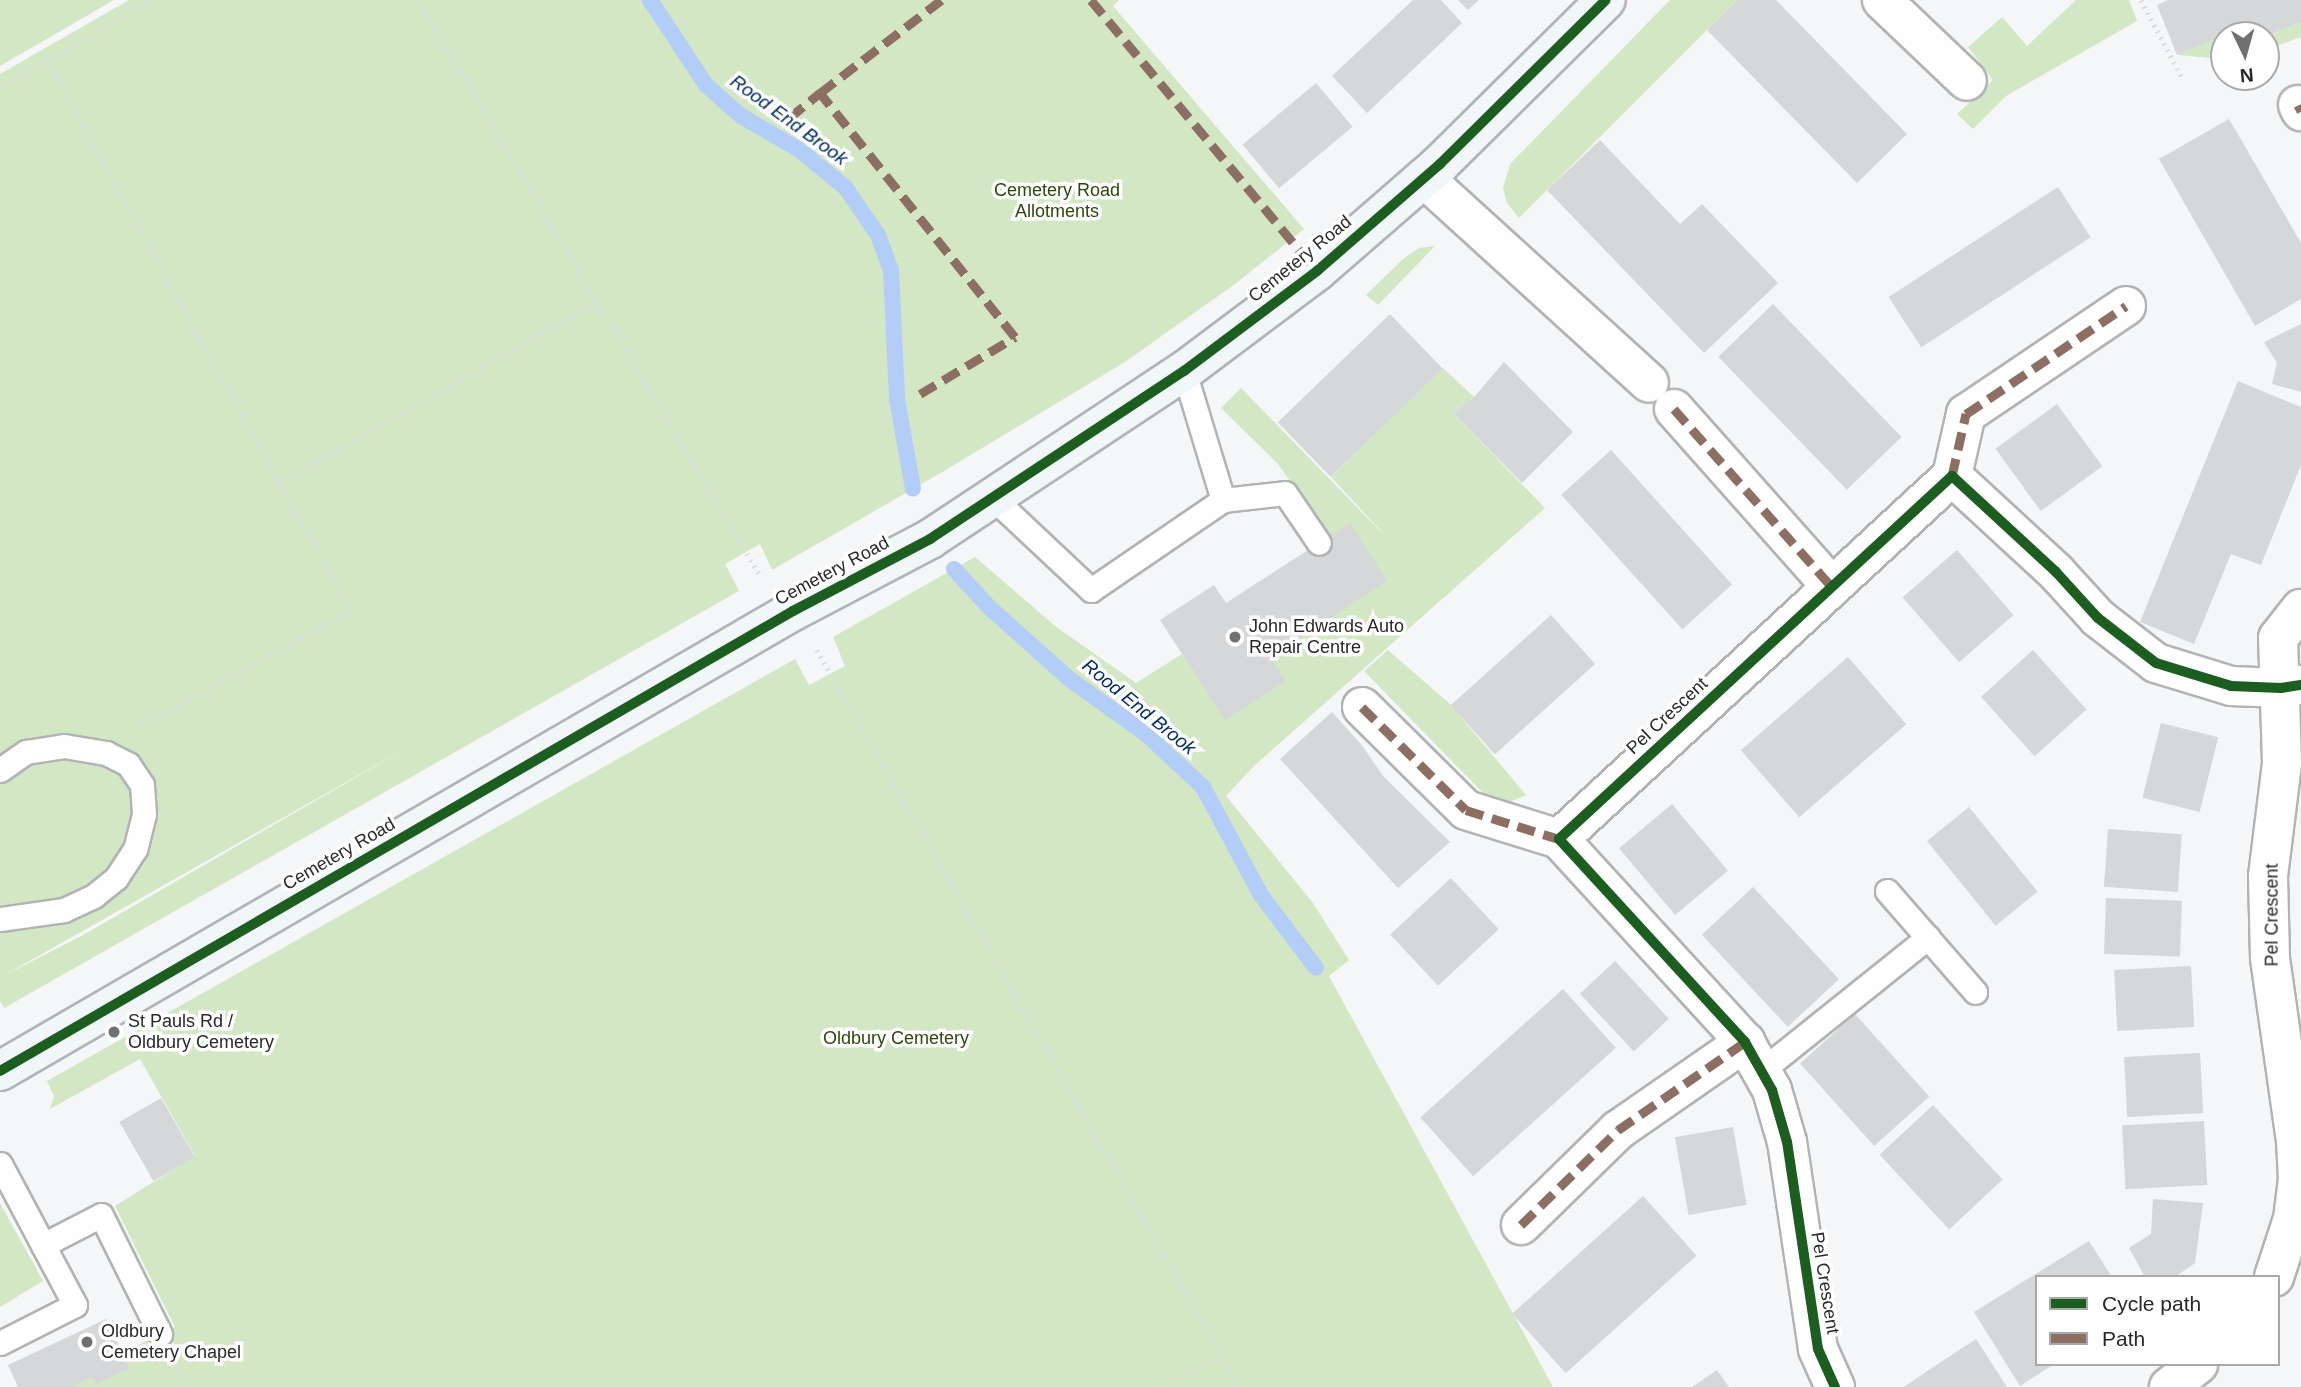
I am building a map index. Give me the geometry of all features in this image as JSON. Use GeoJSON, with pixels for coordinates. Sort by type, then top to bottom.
{"type":"FeatureCollection","features":[{"type":"Feature","properties":{"kind":"main road","name":"Cemetery Road"},"geometry":{"type":"LineString","coordinates":[[0,1071],[793,611],[930,539],[1184,372],[1317,271],[1424,178],[1606,0]]}},
{"type":"Feature","properties":{"kind":"street"},"geometry":{"type":"LineString","coordinates":[[1882,0],[1967,81]]}},
{"type":"Feature","properties":{"kind":"street"},"geometry":{"type":"LineString","coordinates":[[1424,178],[1662,396],[1832,587]]}},
{"type":"Feature","properties":{"kind":"street"},"geometry":{"type":"LineString","coordinates":[[2126,306],[1966,414],[1952,476],[2056,572],[2098,618],[2155,663],[2231,686],[2291,687]]}},
{"type":"Feature","properties":{"kind":"street","name":"Pel Crescent"},"geometry":{"type":"LineString","coordinates":[[1835,1387],[1818,1349],[1787,1142],[1772,1090],[1753,1057],[1559,839],[1952,476]]}},
{"type":"Feature","properties":{"kind":"street","name":"Pel Crescent"},"geometry":{"type":"LineString","coordinates":[[2275,1275],[2293,1219],[2298,1179],[2298,1141],[2281,1051],[2270,958],[2269,876],[2291,687],[2278,638],[2301,609]]}},
{"type":"Feature","properties":{"kind":"street"},"geometry":{"type":"LineString","coordinates":[[1362,707],[1465,810],[1559,839]]}},
{"type":"Feature","properties":{"kind":"street"},"geometry":{"type":"LineString","coordinates":[[1521,1225],[1618,1130],[1753,1057]]}},
{"type":"Feature","properties":{"kind":"street"},"geometry":{"type":"LineString","coordinates":[[2169,1387],[2195,1366]]}},
{"type":"Feature","properties":{"kind":"lane"},"geometry":{"type":"LineString","coordinates":[[1184,372],[1223,500]]}},
{"type":"Feature","properties":{"kind":"lane"},"geometry":{"type":"LineString","coordinates":[[992,497],[1091,590],[1223,500],[1285,493],[1319,543]]}},
{"type":"Feature","properties":{"kind":"lane"},"geometry":{"type":"LineString","coordinates":[[0,770],[26,752],[64,746],[106,753],[128,764],[142,785],[144,814],[135,849],[116,878],[94,896],[64,910],[0,919]]}},
{"type":"Feature","properties":{"kind":"lane"},"geometry":{"type":"LineString","coordinates":[[1887,891],[1975,992]]}},
{"type":"Feature","properties":{"kind":"lane"},"geometry":{"type":"LineString","coordinates":[[1753,1057],[1928,937]]}},
{"type":"Feature","properties":{"kind":"lane"},"geometry":{"type":"LineString","coordinates":[[0,1164],[75,1305],[0,1343]]}},
{"type":"Feature","properties":{"kind":"lane"},"geometry":{"type":"LineString","coordinates":[[43,1244],[101,1215],[160,1334]]}},
{"type":"Feature","properties":{"kind":"path"},"geometry":{"type":"LineString","coordinates":[[0,88],[152,0]]}},
{"type":"Feature","properties":{"kind":"path"},"geometry":{"type":"LineString","coordinates":[[418,0],[762,578],[793,611],[1240,1387]]}},
{"type":"Feature","properties":{"kind":"path"},"geometry":{"type":"LineString","coordinates":[[2141,0],[2183,79]]}},
{"type":"Feature","properties":{"kind":"path"},"geometry":{"type":"LineString","coordinates":[[47,61],[350,612],[112,742],[106,753]]}},
{"type":"Feature","properties":{"kind":"path"},"geometry":{"type":"LineString","coordinates":[[280,483],[597,302]]}},
{"type":"Feature","properties":{"kind":"path"},"geometry":{"type":"LineString","coordinates":[[1156,1387],[1223,1359]]}},
{"type":"Feature","properties":{"kind":"green space"},"geometry":{"type":"Polygon","coordinates":[[[0,0],[114,0],[0,66],[0,0]]]}},
{"type":"Feature","properties":{"kind":"green space","name":"Cemetery Road Allotments"},"geometry":{"type":"Polygon","coordinates":[[[129,0],[1119,0],[1113,6],[1304,229],[1235,284],[1125,362],[944,471],[772,570],[760,544],[725,564],[739,591],[4,1008],[0,1001],[0,74],[129,0]],[[410,746],[3,976],[85,934],[410,746]]]}},
{"type":"Feature","properties":{"kind":"green space"},"geometry":{"type":"Polygon","coordinates":[[[1670,0],[1737,0],[1519,218],[1507,203],[1503,188],[1510,164],[1670,0]]]}},
{"type":"Feature","properties":{"kind":"green space"},"geometry":{"type":"Polygon","coordinates":[[[2076,0],[2129,0],[2137,21],[2006,96],[1973,129],[1957,114],[1993,80],[1968,47],[2002,17],[2027,46],[2076,0]]]}},
{"type":"Feature","properties":{"kind":"green space"},"geometry":{"type":"Polygon","coordinates":[[[2301,22],[2301,37],[2280,45],[2280,30],[2301,22]]]}},
{"type":"Feature","properties":{"kind":"green space"},"geometry":{"type":"Polygon","coordinates":[[[2210,41],[2210,58],[2177,55],[2210,41]]]}},
{"type":"Feature","properties":{"kind":"green space"},"geometry":{"type":"Polygon","coordinates":[[[1435,246],[1378,305],[1366,295],[1403,259],[1419,248],[1435,246]]]}},
{"type":"Feature","properties":{"kind":"green space","name":"Oldbury Cemetery"},"geometry":{"type":"Polygon","coordinates":[[[1443,368],[1474,397],[1453,413],[1545,508],[1255,765],[1226,796],[1313,903],[1349,960],[1329,976],[1553,1387],[53,1387],[175,1327],[115,1206],[195,1156],[140,1059],[50,1109],[54,1096],[47,1081],[795,659],[809,685],[845,666],[833,637],[975,557],[1055,626],[1136,683],[1182,654],[1225,719],[1285,681],[1270,657],[1329,536],[1278,464],[1221,408],[1241,388],[1392,543],[1331,477],[1443,368]]]}},
{"type":"Feature","properties":{"kind":"green space"},"geometry":{"type":"Polygon","coordinates":[[[1388,650],[1450,704],[1526,795],[1510,802],[1486,796],[1364,671],[1388,650]]]}},
{"type":"Feature","properties":{"kind":"green space"},"geometry":{"type":"Polygon","coordinates":[[[0,1203],[43,1281],[0,1307],[0,1203]]]}},
{"type":"Feature","properties":{"kind":"building"},"geometry":{"type":"Polygon","coordinates":[[[1413,0],[1441,0],[1462,23],[1367,113],[1332,76],[1413,0]]]}},
{"type":"Feature","properties":{"kind":"building"},"geometry":{"type":"Polygon","coordinates":[[[1458,0],[1479,0],[1468,10],[1458,0]]]}},
{"type":"Feature","properties":{"kind":"building"},"geometry":{"type":"Polygon","coordinates":[[[1737,0],[1776,0],[1907,134],[1857,183],[1707,30],[1737,0]]]}},
{"type":"Feature","properties":{"kind":"building"},"geometry":{"type":"Polygon","coordinates":[[[2168,0],[2301,0],[2301,22],[2280,30],[2280,21],[2210,21],[2210,41],[2177,55],[2157,5],[2168,0]]]}},
{"type":"Feature","properties":{"kind":"building"},"geometry":{"type":"Polygon","coordinates":[[[1316,83],[1353,127],[1279,188],[1242,145],[1316,83]]]}},
{"type":"Feature","properties":{"kind":"building"},"geometry":{"type":"Polygon","coordinates":[[[2229,119],[2301,243],[2301,299],[2255,326],[2159,159],[2229,119]]]}},
{"type":"Feature","properties":{"kind":"building"},"geometry":{"type":"Polygon","coordinates":[[[1600,140],[1680,224],[1702,204],[1778,283],[1704,353],[1547,190],[1600,140]]]}},
{"type":"Feature","properties":{"kind":"building"},"geometry":{"type":"Polygon","coordinates":[[[2058,187],[2091,237],[1921,347],[1889,297],[2058,187]]]}},
{"type":"Feature","properties":{"kind":"building"},"geometry":{"type":"Polygon","coordinates":[[[1773,304],[1902,437],[1847,490],[1718,357],[1773,304]]]}},
{"type":"Feature","properties":{"kind":"building"},"geometry":{"type":"Polygon","coordinates":[[[1390,314],[1443,369],[1331,477],[1278,422],[1390,314]]]}},
{"type":"Feature","properties":{"kind":"building"},"geometry":{"type":"Polygon","coordinates":[[[2301,324],[2301,392],[2272,384],[2277,363],[2264,342],[2301,324]]]}},
{"type":"Feature","properties":{"kind":"building"},"geometry":{"type":"Polygon","coordinates":[[[1504,362],[1573,432],[1522,483],[1453,413],[1474,397],[1504,362]]]}},
{"type":"Feature","properties":{"kind":"building"},"geometry":{"type":"Polygon","coordinates":[[[2238,381],[2301,407],[2301,465],[2261,565],[2231,554],[2194,644],[2140,622],[2238,381]]]}},
{"type":"Feature","properties":{"kind":"building"},"geometry":{"type":"Polygon","coordinates":[[[2057,404],[2102,466],[2041,511],[1996,449],[2057,404]]]}},
{"type":"Feature","properties":{"kind":"building"},"geometry":{"type":"Polygon","coordinates":[[[1611,450],[1732,585],[1682,629],[1561,495],[1611,450]]]}},
{"type":"Feature","properties":{"kind":"building","name":"John Edwards Auto Repair Centre"},"geometry":{"type":"Polygon","coordinates":[[[1350,523],[1387,581],[1270,657],[1286,681],[1225,720],[1160,620],[1214,585],[1226,603],[1350,523]]]}},
{"type":"Feature","properties":{"kind":"building"},"geometry":{"type":"Polygon","coordinates":[[[1957,550],[2013,615],[1959,662],[1903,597],[1957,550]]]}},
{"type":"Feature","properties":{"kind":"building"},"geometry":{"type":"Polygon","coordinates":[[[1551,615],[1595,664],[1495,754],[1451,705],[1551,615]]]}},
{"type":"Feature","properties":{"kind":"building"},"geometry":{"type":"Polygon","coordinates":[[[2033,650],[2087,709],[2035,756],[1981,697],[2033,650]]]}},
{"type":"Feature","properties":{"kind":"building"},"geometry":{"type":"Polygon","coordinates":[[[1848,657],[1906,724],[1799,817],[1741,750],[1848,657]]]}},
{"type":"Feature","properties":{"kind":"building"},"geometry":{"type":"Polygon","coordinates":[[[1332,712],[1361,744],[1383,776],[1450,842],[1398,888],[1280,759],[1332,712]]]}},
{"type":"Feature","properties":{"kind":"building"},"geometry":{"type":"Polygon","coordinates":[[[2161,723],[2218,737],[2200,812],[2142,798],[2161,723]]]}},
{"type":"Feature","properties":{"kind":"building"},"geometry":{"type":"Polygon","coordinates":[[[1672,804],[1728,871],[1675,915],[1619,848],[1672,804]]]}},
{"type":"Feature","properties":{"kind":"building"},"geometry":{"type":"Polygon","coordinates":[[[1969,807],[2038,892],[1996,926],[1927,841],[1969,807]]]}},
{"type":"Feature","properties":{"kind":"building"},"geometry":{"type":"Polygon","coordinates":[[[2108,829],[2182,834],[2178,892],[2104,887],[2108,829]]]}},
{"type":"Feature","properties":{"kind":"building"},"geometry":{"type":"Polygon","coordinates":[[[1451,878],[1499,929],[1438,986],[1390,935],[1451,878]]]}},
{"type":"Feature","properties":{"kind":"building"},"geometry":{"type":"Polygon","coordinates":[[[1753,887],[1839,979],[1788,1027],[1702,935],[1753,887]]]}},
{"type":"Feature","properties":{"kind":"building"},"geometry":{"type":"Polygon","coordinates":[[[2106,898],[2182,901],[2180,957],[2104,954],[2106,898]]]}},
{"type":"Feature","properties":{"kind":"building"},"geometry":{"type":"Polygon","coordinates":[[[1615,961],[1669,1019],[1634,1052],[1580,994],[1615,961]]]}},
{"type":"Feature","properties":{"kind":"building"},"geometry":{"type":"Polygon","coordinates":[[[2191,966],[2194,1027],[2117,1031],[2114,970],[2191,966]]]}},
{"type":"Feature","properties":{"kind":"building"},"geometry":{"type":"Polygon","coordinates":[[[1563,989],[1616,1048],[1473,1176],[1420,1117],[1563,989]]]}},
{"type":"Feature","properties":{"kind":"building"},"geometry":{"type":"Polygon","coordinates":[[[1855,1014],[1929,1096],[1874,1146],[1800,1064],[1855,1014]]]}},
{"type":"Feature","properties":{"kind":"building"},"geometry":{"type":"Polygon","coordinates":[[[2200,1053],[2203,1113],[2127,1117],[2124,1057],[2200,1053]]]}},
{"type":"Feature","properties":{"kind":"building"},"geometry":{"type":"Polygon","coordinates":[[[161,1098],[195,1157],[153,1181],[119,1122],[161,1098]]]}},
{"type":"Feature","properties":{"kind":"building"},"geometry":{"type":"Polygon","coordinates":[[[1933,1105],[2003,1180],[1949,1229],[1880,1155],[1933,1105]]]}},
{"type":"Feature","properties":{"kind":"building"},"geometry":{"type":"Polygon","coordinates":[[[2204,1121],[2207,1185],[2125,1189],[2122,1125],[2204,1121]]]}},
{"type":"Feature","properties":{"kind":"building"},"geometry":{"type":"Polygon","coordinates":[[[1733,1127],[1747,1205],[1689,1215],[1675,1137],[1733,1127]]]}},
{"type":"Feature","properties":{"kind":"building"},"geometry":{"type":"Polygon","coordinates":[[[1643,1196],[1697,1255],[1566,1373],[1512,1314],[1643,1196]]]}},
{"type":"Feature","properties":{"kind":"building"},"geometry":{"type":"Polygon","coordinates":[[[2153,1199],[2203,1203],[2195,1263],[2178,1275],[2144,1275],[2129,1248],[2151,1234],[2153,1199]]]}},
{"type":"Feature","properties":{"kind":"building"},"geometry":{"type":"Polygon","coordinates":[[[2089,1241],[2111,1275],[2035,1275],[2035,1366],[2051,1366],[2020,1386],[1974,1312],[2089,1241]]]}},
{"type":"Feature","properties":{"kind":"building","name":"Oldbury Cemetery Chapel"},"geometry":{"type":"Polygon","coordinates":[[[106,1319],[130,1368],[96,1384],[93,1377],[70,1387],[18,1387],[8,1365],[106,1319]]]}},
{"type":"Feature","properties":{"kind":"building"},"geometry":{"type":"Polygon","coordinates":[[[1976,1339],[2007,1387],[1904,1387],[1927,1371],[1976,1339]]]}},
{"type":"Feature","properties":{"kind":"building"},"geometry":{"type":"Polygon","coordinates":[[[1717,1370],[1729,1387],[1692,1387],[1717,1370]]]}},
{"type":"Feature","properties":{"kind":"waterway","name":"Rood End Brook"},"geometry":{"type":"LineString","coordinates":[[650,0],[706,85],[741,116],[798,149],[845,187],[878,235],[891,270],[897,399],[913,489]]}},
{"type":"Feature","properties":{"kind":"waterway","name":"Rood End Brook"},"geometry":{"type":"LineString","coordinates":[[954,569],[989,607],[1068,678],[1146,734],[1203,787],[1261,895],[1316,968]]}},
{"type":"Feature","properties":{"kind":"marked path"},"geometry":{"type":"LineString","coordinates":[[920,394],[1015,337],[820,93],[941,0]]}},
{"type":"Feature","properties":{"kind":"marked path"},"geometry":{"type":"LineString","coordinates":[[1091,0],[1317,271]]}},
{"type":"Feature","properties":{"kind":"marked path"},"geometry":{"type":"LineString","coordinates":[[789,118],[820,93]]}},
{"type":"Feature","properties":{"kind":"marked path"},"geometry":{"type":"LineString","coordinates":[[2298,105],[2301,111]]}},
{"type":"Feature","properties":{"kind":"marked path"},"geometry":{"type":"LineString","coordinates":[[1952,476],[1966,414],[2126,306]]}},
{"type":"Feature","properties":{"kind":"marked path"},"geometry":{"type":"LineString","coordinates":[[1674,409],[1832,587]]}},
{"type":"Feature","properties":{"kind":"marked path"},"geometry":{"type":"LineString","coordinates":[[1362,707],[1466,810],[1559,839]]}},
{"type":"Feature","properties":{"kind":"marked path"},"geometry":{"type":"LineString","coordinates":[[1521,1225],[1618,1130],[1745,1042]]}},
{"type":"Feature","properties":{"kind":"cycle path"},"geometry":{"type":"LineString","coordinates":[[0,1071],[793,611],[930,539],[1184,371],[1317,271],[1440,164],[1606,0]]}},
{"type":"Feature","properties":{"kind":"cycle path"},"geometry":{"type":"LineString","coordinates":[[1835,1387],[1818,1349],[1787,1142],[1772,1090],[1745,1042],[1559,839],[1952,476],[2056,572],[2098,618],[2156,663],[2231,686],[2281,688],[2301,685]]}},
{"type":"Feature","properties":{"kind":"place","name":"John Edwards Auto Repair Centre"},"geometry":{"type":"Point","coordinates":[1235,637]}},
{"type":"Feature","properties":{"kind":"place","name":"St Pauls Rd / Oldbury Cemetery"},"geometry":{"type":"Point","coordinates":[114,1032]}},
{"type":"Feature","properties":{"kind":"place","name":"Oldbury Cemetery Chapel"},"geometry":{"type":"Point","coordinates":[87,1342]}}]}
